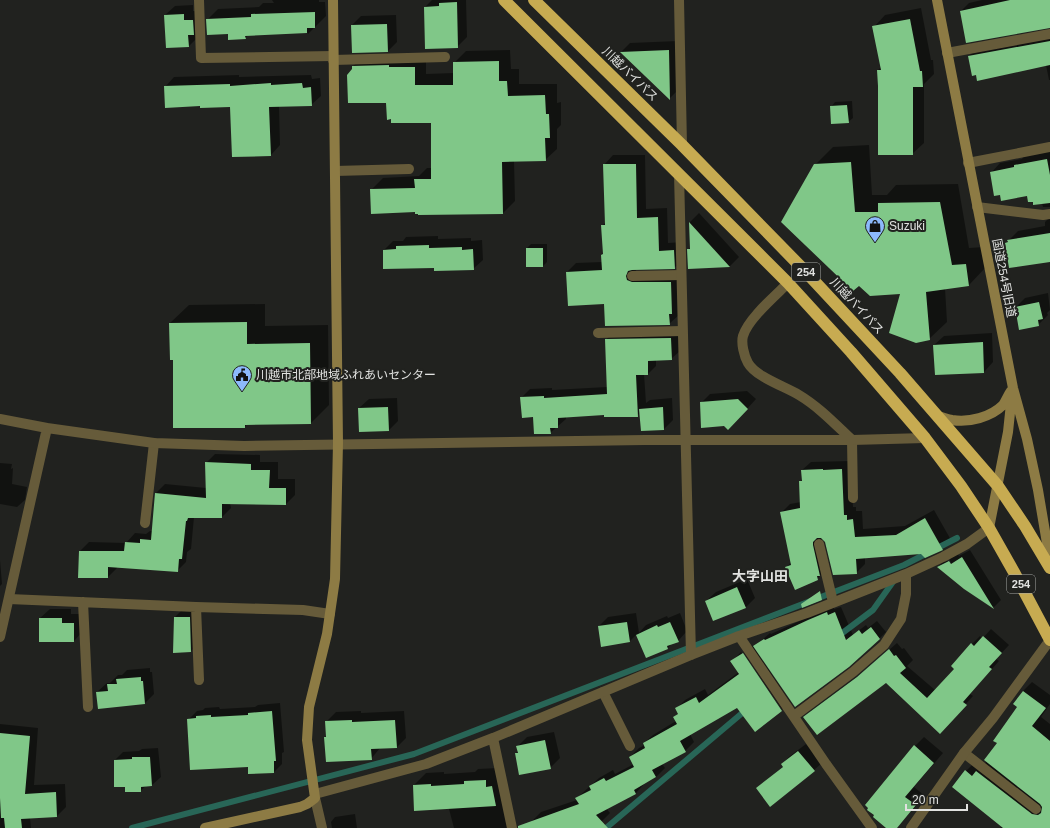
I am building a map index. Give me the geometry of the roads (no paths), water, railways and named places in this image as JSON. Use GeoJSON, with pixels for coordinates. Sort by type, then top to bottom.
{"type":"FeatureCollection","features":[{"type":"Feature","properties":{"kind":"highway","name":"254"},"geometry":{"type":"LineString","coordinates":[[504,0],[788,283],[851,352],[925,438],[961,486],[989,528],[1050,640]]}},
{"type":"Feature","properties":{"kind":"highway","name":"川越バイパス"},"geometry":{"type":"LineString","coordinates":[[534,0],[682,145],[810,276],[900,373],[998,486],[1026,526],[1050,568]]}},
{"type":"Feature","properties":{"kind":"street"},"geometry":{"type":"LineString","coordinates":[[199,0],[201,58],[445,57]]}},
{"type":"Feature","properties":{"kind":"street"},"geometry":{"type":"LineString","coordinates":[[322,828],[315,796],[307,740],[309,707],[327,634],[336,579],[338,443],[333,0]]}},
{"type":"Feature","properties":{"kind":"street"},"geometry":{"type":"LineString","coordinates":[[679,0],[682,145]]}},
{"type":"Feature","properties":{"kind":"street","name":"国道254号旧道"},"geometry":{"type":"LineString","coordinates":[[937,0],[1013,388],[1027,439],[1038,490],[1050,561]]}},
{"type":"Feature","properties":{"kind":"street"},"geometry":{"type":"LineString","coordinates":[[947,53],[1050,34]]}},
{"type":"Feature","properties":{"kind":"street"},"geometry":{"type":"LineString","coordinates":[[968,163],[1050,147]]}},
{"type":"Feature","properties":{"kind":"street"},"geometry":{"type":"LineString","coordinates":[[335,171],[409,169]]}},
{"type":"Feature","properties":{"kind":"street"},"geometry":{"type":"LineString","coordinates":[[679,174],[691,654]]}},
{"type":"Feature","properties":{"kind":"street"},"geometry":{"type":"LineString","coordinates":[[977,208],[1043,216],[1050,214]]}},
{"type":"Feature","properties":{"kind":"street"},"geometry":{"type":"LineString","coordinates":[[632,276],[681,275]]}},
{"type":"Feature","properties":{"kind":"street"},"geometry":{"type":"LineString","coordinates":[[788,283],[749,324],[742,337],[744,352],[748,363],[758,373],[799,395],[825,415],[852,440],[853,498]]}},
{"type":"Feature","properties":{"kind":"street"},"geometry":{"type":"LineString","coordinates":[[598,333],[682,331]]}},
{"type":"Feature","properties":{"kind":"street"},"geometry":{"type":"LineString","coordinates":[[937,416],[953,420],[983,417],[995,411],[1003,404],[1013,388]]}},
{"type":"Feature","properties":{"kind":"street"},"geometry":{"type":"LineString","coordinates":[[205,828],[300,807],[307,804],[315,796],[426,764],[493,738],[691,654],[807,613],[906,574],[967,544],[989,528],[1008,432],[1013,388]]}},
{"type":"Feature","properties":{"kind":"street"},"geometry":{"type":"LineString","coordinates":[[0,419],[47,428],[154,443],[244,446],[338,443],[852,440],[925,438]]}},
{"type":"Feature","properties":{"kind":"street"},"geometry":{"type":"LineString","coordinates":[[0,637],[47,428]]}},
{"type":"Feature","properties":{"kind":"street"},"geometry":{"type":"LineString","coordinates":[[145,523],[154,443]]}},
{"type":"Feature","properties":{"kind":"street"},"geometry":{"type":"LineString","coordinates":[[819,544],[833,602]]}},
{"type":"Feature","properties":{"kind":"street"},"geometry":{"type":"LineString","coordinates":[[794,716],[853,672],[884,645],[901,619],[906,594],[906,574]]}},
{"type":"Feature","properties":{"kind":"street"},"geometry":{"type":"LineString","coordinates":[[8,599],[303,610],[330,614]]}},
{"type":"Feature","properties":{"kind":"street"},"geometry":{"type":"LineString","coordinates":[[83,602],[88,707]]}},
{"type":"Feature","properties":{"kind":"street"},"geometry":{"type":"LineString","coordinates":[[196,607],[199,680]]}},
{"type":"Feature","properties":{"kind":"street"},"geometry":{"type":"LineString","coordinates":[[739,636],[826,764],[872,828]]}},
{"type":"Feature","properties":{"kind":"street"},"geometry":{"type":"LineString","coordinates":[[911,828],[964,753],[993,718],[1050,640]]}},
{"type":"Feature","properties":{"kind":"street"},"geometry":{"type":"LineString","coordinates":[[603,692],[630,746]]}},
{"type":"Feature","properties":{"kind":"street"},"geometry":{"type":"LineString","coordinates":[[493,738],[512,828]]}},
{"type":"Feature","properties":{"kind":"street"},"geometry":{"type":"LineString","coordinates":[[964,753],[1036,809]]}},
{"type":"Feature","properties":{"kind":"waterway"},"geometry":{"type":"LineString","coordinates":[[132,828],[414,754],[904,565],[957,538]]}},
{"type":"Feature","properties":{"kind":"waterway"},"geometry":{"type":"LineString","coordinates":[[837,637],[873,610],[895,579]]}},
{"type":"Feature","properties":{"kind":"waterway"},"geometry":{"type":"LineString","coordinates":[[606,828],[747,709]]}},
{"type":"Feature","properties":{"kind":"place","name":"Suzuki"},"geometry":{"type":"Point","coordinates":[875,243]}},
{"type":"Feature","properties":{"kind":"place","name":"川越市北部地域ふれあいセンター"},"geometry":{"type":"Point","coordinates":[242,392]}},
{"type":"Feature","properties":{"kind":"district","name":"大字山田"},"geometry":{"type":"Point","coordinates":[760,576]}}]}
